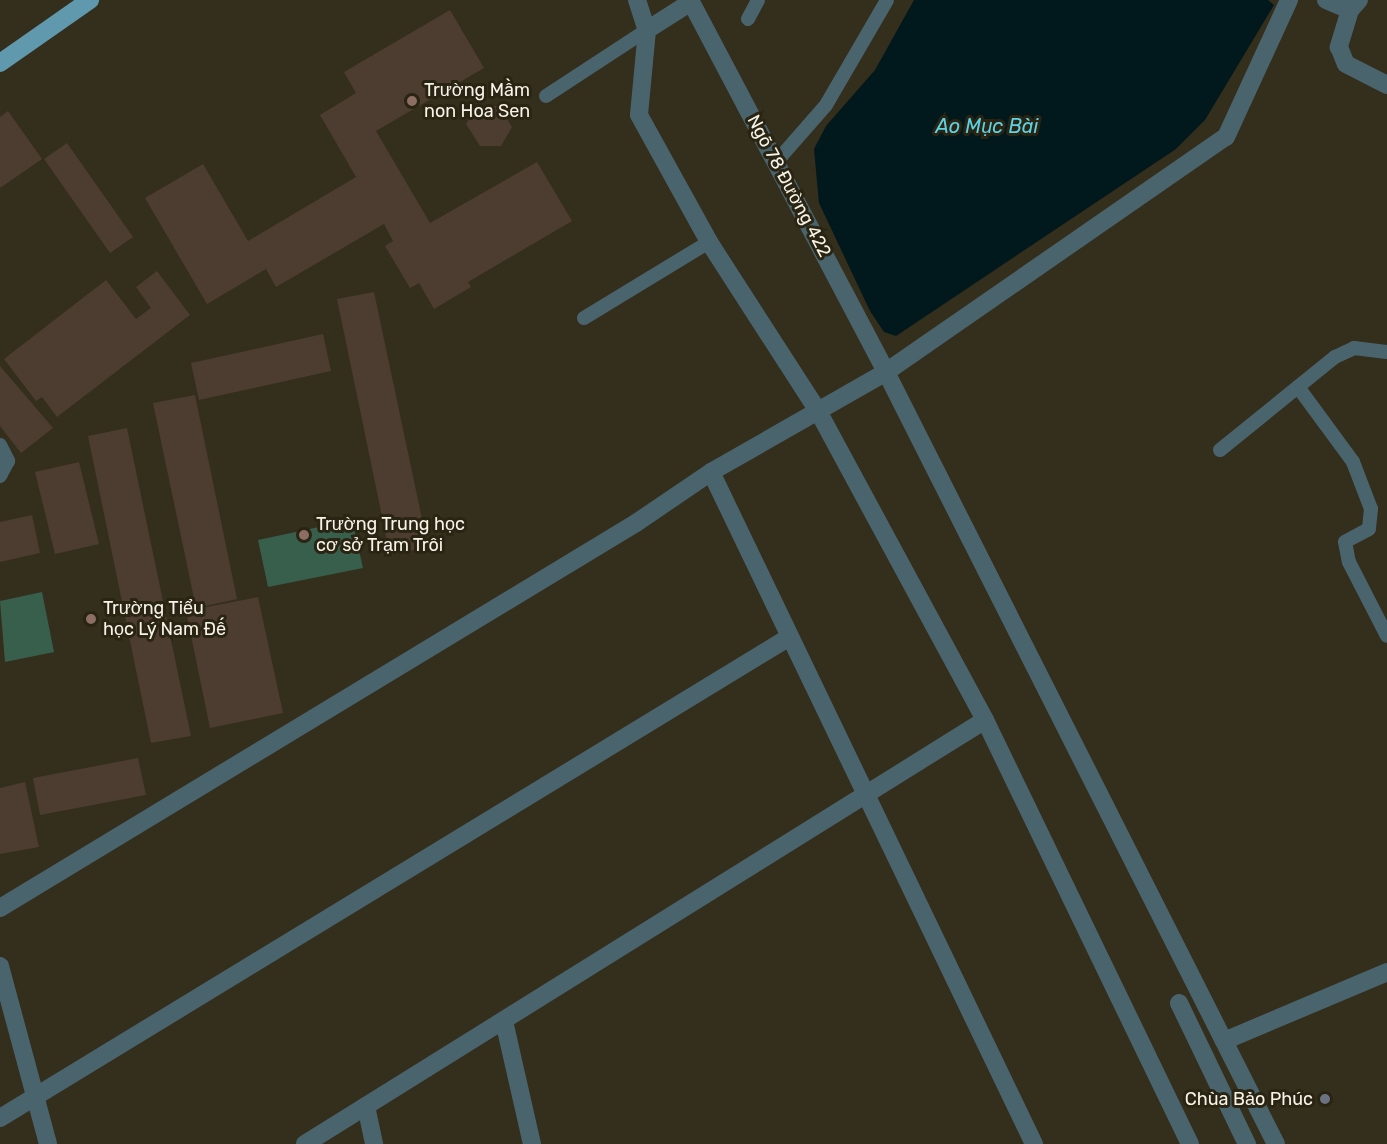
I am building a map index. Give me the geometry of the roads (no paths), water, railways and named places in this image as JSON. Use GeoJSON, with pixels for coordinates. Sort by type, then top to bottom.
{"type":"FeatureCollection","features":[{"type":"Feature","properties":{"kind":"main road"},"geometry":{"type":"LineString","coordinates":[[0,63],[90,0]]}},
{"type":"Feature","properties":{"kind":"street"},"geometry":{"type":"LineString","coordinates":[[637,0],[647,30],[639,114],[709,242],[818,411],[985,720],[1190,1144]]}},
{"type":"Feature","properties":{"kind":"street"},"geometry":{"type":"LineString","coordinates":[[0,908],[636,523],[711,472],[886,372],[1226,137],[1289,0]]}},
{"type":"Feature","properties":{"kind":"street"},"geometry":{"type":"LineString","coordinates":[[1326,0],[1354,5],[1339,46],[1346,64],[1387,85]]}},
{"type":"Feature","properties":{"kind":"street"},"geometry":{"type":"LineString","coordinates":[[647,30],[691,1]]}},
{"type":"Feature","properties":{"kind":"street","name":"Ngõ 78 Đường 422"},"geometry":{"type":"LineString","coordinates":[[691,1],[886,372],[1276,1144]]}},
{"type":"Feature","properties":{"kind":"street"},"geometry":{"type":"LineString","coordinates":[[711,472],[862,792],[1034,1144]]}},
{"type":"Feature","properties":{"kind":"street"},"geometry":{"type":"LineString","coordinates":[[0,1118],[788,638]]}},
{"type":"Feature","properties":{"kind":"street"},"geometry":{"type":"LineString","coordinates":[[305,1144],[504,1021],[862,792],[985,720]]}},
{"type":"Feature","properties":{"kind":"street"},"geometry":{"type":"LineString","coordinates":[[0,966],[48,1144]]}},
{"type":"Feature","properties":{"kind":"street"},"geometry":{"type":"LineString","coordinates":[[1224,1041],[1387,972]]}},
{"type":"Feature","properties":{"kind":"street"},"geometry":{"type":"LineString","coordinates":[[1179,1003],[1247,1144]]}},
{"type":"Feature","properties":{"kind":"street"},"geometry":{"type":"LineString","coordinates":[[504,1021],[532,1144]]}},
{"type":"Feature","properties":{"kind":"street"},"geometry":{"type":"LineString","coordinates":[[366,1106],[374,1144]]}},
{"type":"Feature","properties":{"kind":"lane"},"geometry":{"type":"LineString","coordinates":[[748,19],[758,0]]}},
{"type":"Feature","properties":{"kind":"lane"},"geometry":{"type":"LineString","coordinates":[[777,161],[826,105],[887,0]]}},
{"type":"Feature","properties":{"kind":"lane"},"geometry":{"type":"LineString","coordinates":[[546,96],[647,30]]}},
{"type":"Feature","properties":{"kind":"lane"},"geometry":{"type":"LineString","coordinates":[[584,318],[709,242]]}},
{"type":"Feature","properties":{"kind":"lane"},"geometry":{"type":"LineString","coordinates":[[1220,450],[1298,387],[1354,348],[1387,352]]}},
{"type":"Feature","properties":{"kind":"lane"},"geometry":{"type":"LineString","coordinates":[[1298,387],[1341,441],[1371,509],[1369,529],[1345,542],[1349,562],[1387,636]]}},
{"type":"Feature","properties":{"kind":"lane"},"geometry":{"type":"LineString","coordinates":[[0,446],[8,461],[0,476]]}},
{"type":"Feature","properties":{"kind":"water","name":"Ao Mục Bài"},"geometry":{"type":"Polygon","coordinates":[[[914,0],[1268,0],[1274,5],[1205,120],[1176,149],[896,336],[884,332],[870,311],[819,203],[814,149],[826,126],[875,70],[914,0]]]}},
{"type":"Feature","properties":{"kind":"place","name":"Trường Mầm non Hoa Sen"},"geometry":{"type":"Point","coordinates":[412,101]}},
{"type":"Feature","properties":{"kind":"place","name":"Trường Trung học cơ sở Trạm Trôi"},"geometry":{"type":"Point","coordinates":[304,535]}},
{"type":"Feature","properties":{"kind":"place","name":"Trường Tiểu học Lý Nam Đế"},"geometry":{"type":"Point","coordinates":[91,619]}},
{"type":"Feature","properties":{"kind":"place","name":"Chùa Bảo Phúc"},"geometry":{"type":"Point","coordinates":[1325,1099]}}]}
